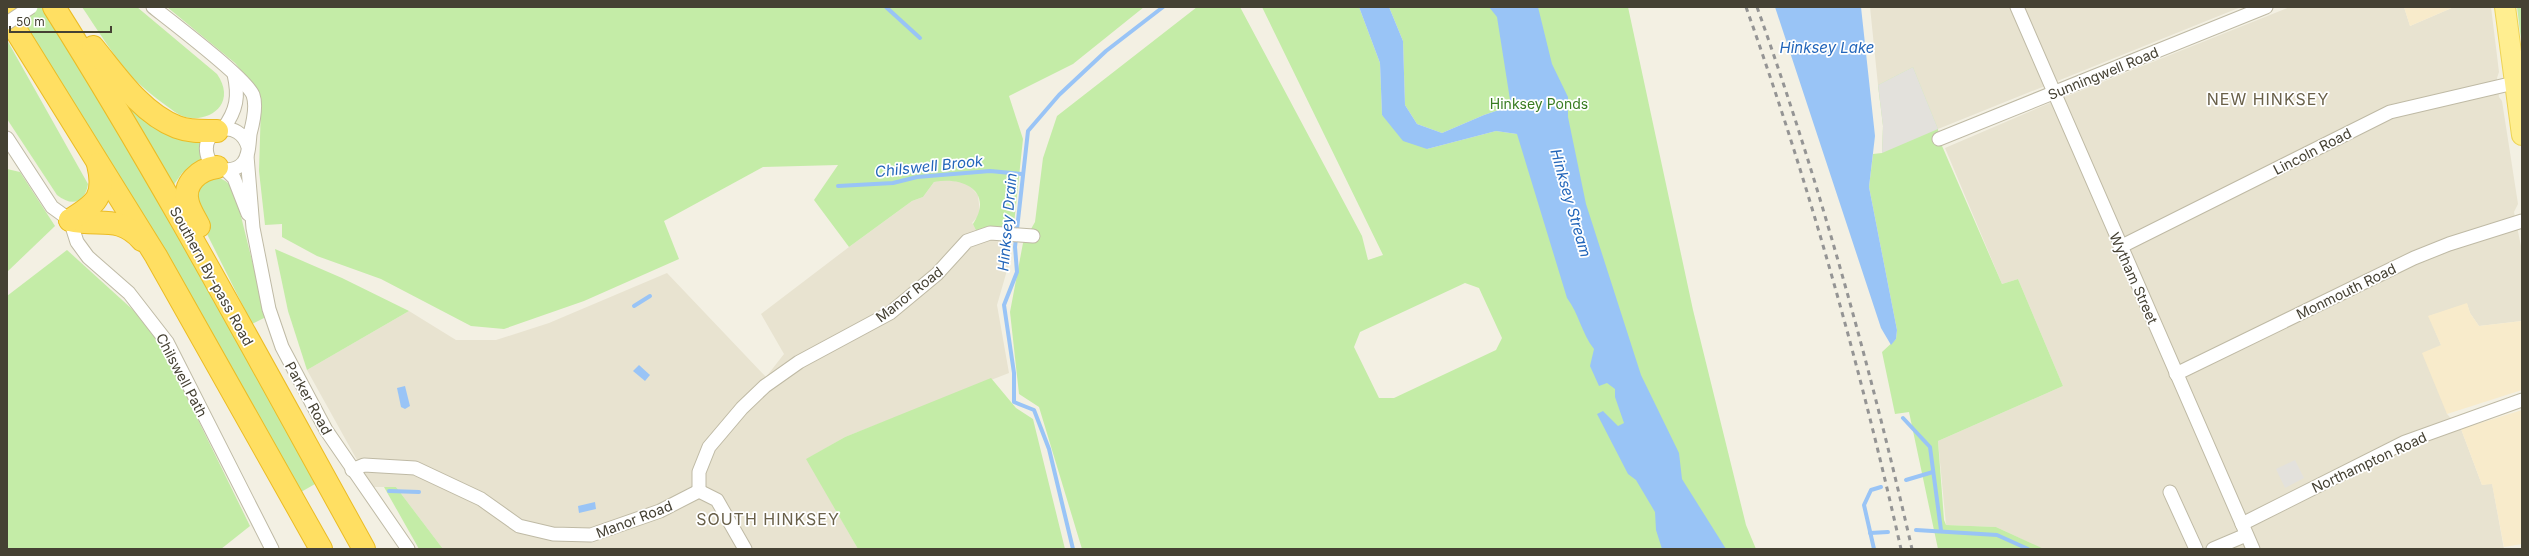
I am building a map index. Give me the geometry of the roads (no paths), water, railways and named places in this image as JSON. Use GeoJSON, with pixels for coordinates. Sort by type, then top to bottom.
{"type":"FeatureCollection","features":[{"type":"Feature","properties":{"kind":"highway","name":"Southern By-pass Road"},"geometry":{"type":"LineString","coordinates":[[54,7],[137,142],[364,549]]}},
{"type":"Feature","properties":{"kind":"highway"},"geometry":{"type":"LineString","coordinates":[[60,7],[123,83],[159,117],[177,127],[194,131],[220,130]]}},
{"type":"Feature","properties":{"kind":"highway"},"geometry":{"type":"LineString","coordinates":[[7,16],[96,156],[156,256],[321,549]]}},
{"type":"Feature","properties":{"kind":"highway"},"geometry":{"type":"LineString","coordinates":[[70,220],[93,205],[99,197],[102,181],[96,156]]}},
{"type":"Feature","properties":{"kind":"highway"},"geometry":{"type":"LineString","coordinates":[[222,169],[206,168],[196,175],[187,192],[188,202],[208,245],[228,305]]}},
{"type":"Feature","properties":{"kind":"highway"},"geometry":{"type":"LineString","coordinates":[[70,220],[84,223],[114,222],[124,225],[138,235],[156,256]]}},
{"type":"Feature","properties":{"kind":"main road"},"geometry":{"type":"LineString","coordinates":[[2504,7],[2522,135]]}},
{"type":"Feature","properties":{"kind":"street"},"geometry":{"type":"LineString","coordinates":[[7,23],[31,7]]}},
{"type":"Feature","properties":{"kind":"street"},"geometry":{"type":"LineString","coordinates":[[153,7],[234,74],[248,86],[253,96],[253,120],[248,152],[240,166],[222,169],[212,163],[207,152],[209,140],[233,115],[237,104],[238,89],[234,74]]}},
{"type":"Feature","properties":{"kind":"street","name":"Wytham Street"},"geometry":{"type":"LineString","coordinates":[[2017,7],[2120,247],[2253,549]]}},
{"type":"Feature","properties":{"kind":"street","name":"Sunningwell Road"},"geometry":{"type":"LineString","coordinates":[[1939,139],[2266,7]]}},
{"type":"Feature","properties":{"kind":"street","name":"Lincoln Road"},"geometry":{"type":"LineString","coordinates":[[2120,247],[2390,112],[2514,83]]}},
{"type":"Feature","properties":{"kind":"street"},"geometry":{"type":"LineString","coordinates":[[220,130],[236,130],[242,134],[248,152]]}},
{"type":"Feature","properties":{"kind":"street"},"geometry":{"type":"LineString","coordinates":[[7,138],[52,207],[70,220]]}},
{"type":"Feature","properties":{"kind":"street","name":"Parker Road"},"geometry":{"type":"LineString","coordinates":[[248,152],[253,228],[269,309],[282,347],[322,424],[352,470],[408,549]]}},
{"type":"Feature","properties":{"kind":"street","name":"Parker Road"},"geometry":{"type":"LineString","coordinates":[[222,169],[234,178],[253,228]]}},
{"type":"Feature","properties":{"kind":"street","name":"Chilswell Path"},"geometry":{"type":"LineString","coordinates":[[70,220],[77,242],[88,257],[129,293],[167,342],[272,549]]}},
{"type":"Feature","properties":{"kind":"street","name":"Monmouth Road"},"geometry":{"type":"LineString","coordinates":[[2176,374],[2414,258],[2449,244],[2522,221]]}},
{"type":"Feature","properties":{"kind":"street","name":"Manor Road"},"geometry":{"type":"LineString","coordinates":[[352,470],[364,465],[415,468],[481,499],[518,526],[553,534],[591,535],[660,511],[699,491],[699,472],[709,447],[742,408],[765,386],[799,362],[890,312],[937,274],[967,241],[990,233],[1022,235]]}},
{"type":"Feature","properties":{"kind":"street","name":"Northampton Road"},"geometry":{"type":"LineString","coordinates":[[2213,549],[2244,529],[2405,442],[2522,400]]}},
{"type":"Feature","properties":{"kind":"street"},"geometry":{"type":"LineString","coordinates":[[699,491],[717,500],[746,549]]}},
{"type":"Feature","properties":{"kind":"street"},"geometry":{"type":"LineString","coordinates":[[2170,492],[2196,549]]}},
{"type":"Feature","properties":{"kind":"water","name":"Hinksey Ponds"},"geometry":{"type":"Polygon","coordinates":[[[1359,7],[1389,7],[1403,41],[1405,105],[1417,124],[1442,133],[1484,115],[1511,106],[1497,17],[1489,7],[1538,7],[1552,64],[1568,97],[1568,117],[1586,204],[1641,375],[1679,453],[1682,479],[1726,549],[1662,549],[1656,530],[1655,512],[1636,480],[1628,474],[1597,414],[1603,411],[1618,426],[1624,423],[1615,397],[1615,389],[1607,383],[1599,386],[1590,366],[1594,349],[1586,337],[1575,311],[1567,298],[1517,134],[1496,131],[1427,149],[1403,141],[1382,115],[1380,63],[1359,7]]]}},
{"type":"Feature","properties":{"kind":"water","name":"Hinksey Lake"},"geometry":{"type":"Polygon","coordinates":[[[1775,7],[1861,7],[1875,136],[1869,187],[1897,330],[1896,339],[1891,345],[1881,328],[1775,7]]]}},
{"type":"Feature","properties":{"kind":"water"},"geometry":{"type":"Polygon","coordinates":[[[639,365],[650,375],[645,381],[633,371],[639,365]]]}},
{"type":"Feature","properties":{"kind":"water"},"geometry":{"type":"Polygon","coordinates":[[[405,386],[410,406],[405,409],[401,407],[397,388],[405,386]]]}},
{"type":"Feature","properties":{"kind":"water"},"geometry":{"type":"Polygon","coordinates":[[[595,502],[596,509],[579,513],[578,506],[595,502]]]}},
{"type":"Feature","properties":{"kind":"waterway"},"geometry":{"type":"LineString","coordinates":[[886,7],[920,38]]}},
{"type":"Feature","properties":{"kind":"waterway","name":"Hinksey Drain"},"geometry":{"type":"LineString","coordinates":[[1073,549],[1049,449],[1034,410],[1014,402],[1014,373],[1004,305],[1017,272],[1015,247],[1028,131],[1059,95],[1106,51],[1163,7]]}},
{"type":"Feature","properties":{"kind":"waterway","name":"Chilswell Brook"},"geometry":{"type":"LineString","coordinates":[[838,186],[893,183],[917,177],[990,171],[1022,174]]}},
{"type":"Feature","properties":{"kind":"waterway","name":"Chilswell Brook"},"geometry":{"type":"LineString","coordinates":[[634,306],[650,296]]}},
{"type":"Feature","properties":{"kind":"waterway"},"geometry":{"type":"LineString","coordinates":[[1903,418],[1930,447],[1941,530]]}},
{"type":"Feature","properties":{"kind":"waterway"},"geometry":{"type":"LineString","coordinates":[[1906,480],[1933,472]]}},
{"type":"Feature","properties":{"kind":"waterway"},"geometry":{"type":"LineString","coordinates":[[1874,549],[1864,505],[1871,490],[1881,487]]}},
{"type":"Feature","properties":{"kind":"waterway","name":"Chilswell Brook"},"geometry":{"type":"LineString","coordinates":[[389,491],[419,492]]}},
{"type":"Feature","properties":{"kind":"waterway"},"geometry":{"type":"LineString","coordinates":[[1916,530],[1997,535],[2028,549]]}},
{"type":"Feature","properties":{"kind":"waterway"},"geometry":{"type":"LineString","coordinates":[[1870,533],[1888,532]]}},
{"type":"Feature","properties":{"kind":"railway"},"geometry":{"type":"LineString","coordinates":[[1746,7],[1791,141],[1832,276],[1851,344],[1901,549]]}},
{"type":"Feature","properties":{"kind":"railway"},"geometry":{"type":"LineString","coordinates":[[1757,7],[1823,208],[1879,412],[1912,549]]}},
{"type":"Feature","properties":{"kind":"district","name":"NEW HINKSEY"},"geometry":{"type":"Point","coordinates":[2268,99]}},
{"type":"Feature","properties":{"kind":"district","name":"SOUTH HINKSEY"},"geometry":{"type":"Point","coordinates":[768,519]}},
{"type":"Feature","properties":{"kind":"water label","name":"Hinksey Stream"},"geometry":{"type":"Point","coordinates":[1571,203]}}]}
